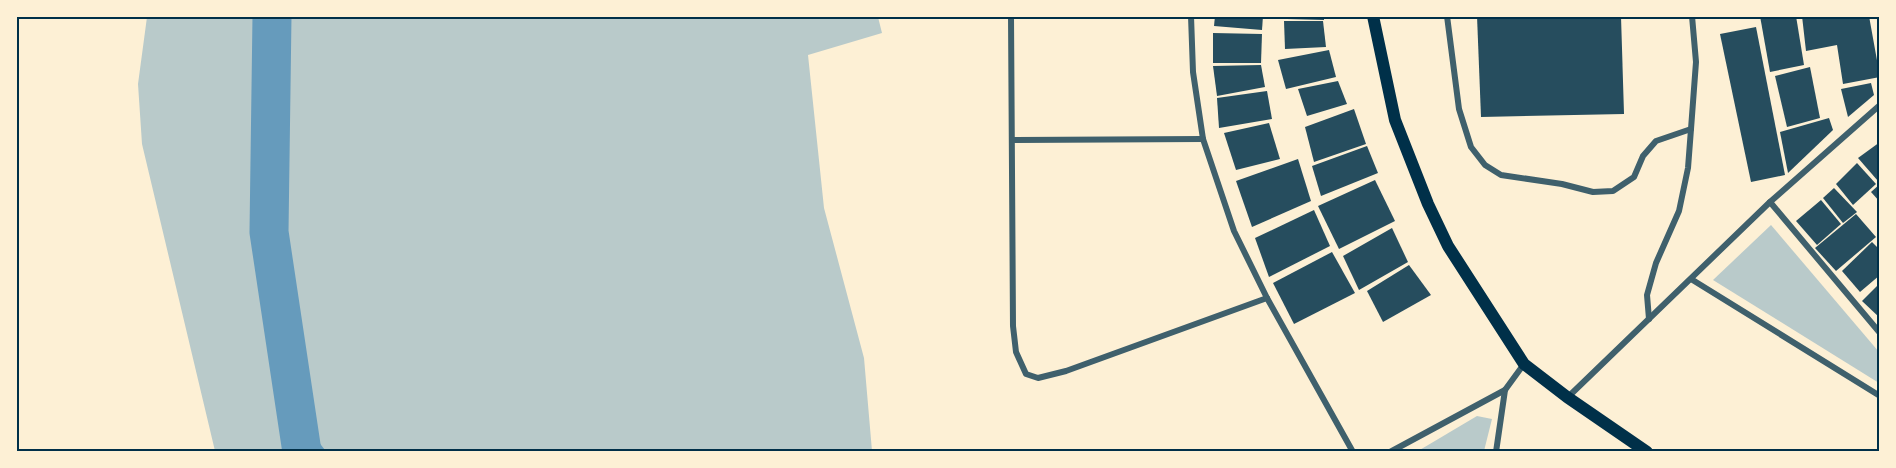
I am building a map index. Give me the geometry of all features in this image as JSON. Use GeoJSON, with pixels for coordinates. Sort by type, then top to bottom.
{"type":"FeatureCollection","features":[{"type":"Feature","properties":{"kind":"main road"},"geometry":{"type":"LineString","coordinates":[[1373,16],[1395,120],[1428,204],[1448,246],[1524,364],[1567,397],[1647,452]]}},
{"type":"Feature","properties":{"kind":"street"},"geometry":{"type":"LineString","coordinates":[[1011,16],[1013,326],[1016,352],[1026,374],[1038,378],[1066,371],[1267,298]]}},
{"type":"Feature","properties":{"kind":"street"},"geometry":{"type":"LineString","coordinates":[[1191,16],[1193,72],[1203,139],[1234,231],[1267,298],[1353,452]]}},
{"type":"Feature","properties":{"kind":"street"},"geometry":{"type":"LineString","coordinates":[[1447,16],[1459,109],[1471,147],[1485,165],[1501,175],[1562,183],[1593,192],[1613,191],[1634,177],[1642,156],[1656,141],[1691,129]]}},
{"type":"Feature","properties":{"kind":"street"},"geometry":{"type":"LineString","coordinates":[[1649,319],[1647,295],[1656,263],[1679,211],[1688,168],[1696,62],[1692,16]]}},
{"type":"Feature","properties":{"kind":"street"},"geometry":{"type":"LineString","coordinates":[[1567,397],[1770,202],[1880,105]]}},
{"type":"Feature","properties":{"kind":"street"},"geometry":{"type":"LineString","coordinates":[[1012,140],[1203,139]]}},
{"type":"Feature","properties":{"kind":"street"},"geometry":{"type":"LineString","coordinates":[[1770,202],[1880,333]]}},
{"type":"Feature","properties":{"kind":"street"},"geometry":{"type":"LineString","coordinates":[[1691,279],[1880,396]]}},
{"type":"Feature","properties":{"kind":"street"},"geometry":{"type":"LineString","coordinates":[[1390,452],[1505,390],[1524,364]]}},
{"type":"Feature","properties":{"kind":"street"},"geometry":{"type":"LineString","coordinates":[[1496,452],[1505,390]]}},
{"type":"Feature","properties":{"kind":"shaded area"},"geometry":{"type":"Polygon","coordinates":[[[147,17],[878,17],[882,33],[808,55],[824,208],[864,358],[872,451],[215,451],[142,144],[138,84],[147,17]]]}},
{"type":"Feature","properties":{"kind":"shaded area"},"geometry":{"type":"Polygon","coordinates":[[[1771,225],[1879,352],[1879,383],[1713,280],[1771,225]]]}},
{"type":"Feature","properties":{"kind":"shaded area"},"geometry":{"type":"Polygon","coordinates":[[[1477,416],[1492,419],[1484,451],[1418,451],[1477,416]]]}},
{"type":"Feature","properties":{"kind":"building"},"geometry":{"type":"Polygon","coordinates":[[[1215,16],[1263,16],[1262,30],[1214,26],[1215,16]]]}},
{"type":"Feature","properties":{"kind":"building"},"geometry":{"type":"Polygon","coordinates":[[[1287,16],[1324,16],[1324,20],[1287,19],[1287,16]]]}},
{"type":"Feature","properties":{"kind":"building"},"geometry":{"type":"Polygon","coordinates":[[[1477,16],[1621,16],[1624,114],[1481,117],[1477,16]]]}},
{"type":"Feature","properties":{"kind":"building"},"geometry":{"type":"Polygon","coordinates":[[[1760,16],[1796,16],[1804,65],[1770,72],[1760,16]]]}},
{"type":"Feature","properties":{"kind":"building"},"geometry":{"type":"Polygon","coordinates":[[[1802,16],[1869,16],[1880,77],[1843,84],[1837,45],[1806,51],[1802,16]]]}},
{"type":"Feature","properties":{"kind":"building"},"geometry":{"type":"Polygon","coordinates":[[[1284,21],[1323,21],[1326,47],[1285,49],[1284,21]]]}},
{"type":"Feature","properties":{"kind":"building"},"geometry":{"type":"Polygon","coordinates":[[[1756,27],[1785,175],[1751,182],[1720,34],[1756,27]]]}},
{"type":"Feature","properties":{"kind":"building"},"geometry":{"type":"Polygon","coordinates":[[[1213,33],[1262,34],[1261,63],[1213,63],[1213,33]]]}},
{"type":"Feature","properties":{"kind":"building"},"geometry":{"type":"Polygon","coordinates":[[[1329,50],[1336,77],[1286,89],[1278,60],[1329,50]]]}},
{"type":"Feature","properties":{"kind":"building"},"geometry":{"type":"Polygon","coordinates":[[[1261,65],[1265,87],[1217,96],[1213,66],[1261,65]]]}},
{"type":"Feature","properties":{"kind":"building"},"geometry":{"type":"Polygon","coordinates":[[[1810,67],[1820,118],[1787,127],[1775,76],[1810,67]]]}},
{"type":"Feature","properties":{"kind":"building"},"geometry":{"type":"Polygon","coordinates":[[[1338,81],[1347,104],[1307,116],[1298,89],[1338,81]]]}},
{"type":"Feature","properties":{"kind":"building"},"geometry":{"type":"Polygon","coordinates":[[[1871,83],[1874,95],[1848,117],[1841,89],[1871,83]]]}},
{"type":"Feature","properties":{"kind":"building"},"geometry":{"type":"Polygon","coordinates":[[[1267,91],[1272,119],[1219,128],[1217,98],[1267,91]]]}},
{"type":"Feature","properties":{"kind":"building"},"geometry":{"type":"Polygon","coordinates":[[[1354,109],[1366,144],[1314,162],[1305,127],[1354,109]]]}},
{"type":"Feature","properties":{"kind":"building"},"geometry":{"type":"Polygon","coordinates":[[[1829,118],[1833,130],[1788,173],[1780,132],[1829,118]]]}},
{"type":"Feature","properties":{"kind":"building"},"geometry":{"type":"Polygon","coordinates":[[[1269,123],[1280,159],[1236,170],[1224,133],[1269,123]]]}},
{"type":"Feature","properties":{"kind":"building"},"geometry":{"type":"Polygon","coordinates":[[[1880,142],[1880,180],[1878,181],[1858,158],[1880,142]]]}},
{"type":"Feature","properties":{"kind":"building"},"geometry":{"type":"Polygon","coordinates":[[[1367,146],[1378,173],[1321,196],[1312,166],[1367,146]]]}},
{"type":"Feature","properties":{"kind":"building"},"geometry":{"type":"Polygon","coordinates":[[[1298,159],[1311,201],[1252,227],[1236,181],[1298,159]]]}},
{"type":"Feature","properties":{"kind":"building"},"geometry":{"type":"Polygon","coordinates":[[[1857,163],[1876,184],[1853,205],[1836,184],[1857,163]]]}},
{"type":"Feature","properties":{"kind":"building"},"geometry":{"type":"Polygon","coordinates":[[[1375,180],[1395,221],[1339,249],[1318,206],[1375,180]]]}},
{"type":"Feature","properties":{"kind":"building"},"geometry":{"type":"Polygon","coordinates":[[[1880,184],[1880,202],[1871,192],[1880,184]]]}},
{"type":"Feature","properties":{"kind":"building"},"geometry":{"type":"Polygon","coordinates":[[[1834,188],[1857,212],[1843,223],[1823,198],[1834,188]]]}},
{"type":"Feature","properties":{"kind":"building"},"geometry":{"type":"Polygon","coordinates":[[[1821,200],[1841,224],[1817,245],[1796,221],[1821,200]]]}},
{"type":"Feature","properties":{"kind":"building"},"geometry":{"type":"Polygon","coordinates":[[[1314,210],[1330,246],[1269,277],[1255,238],[1314,210]]]}},
{"type":"Feature","properties":{"kind":"building"},"geometry":{"type":"Polygon","coordinates":[[[1856,214],[1876,237],[1836,271],[1815,248],[1856,214]]]}},
{"type":"Feature","properties":{"kind":"building"},"geometry":{"type":"Polygon","coordinates":[[[1392,228],[1408,262],[1359,290],[1343,256],[1392,228]]]}},
{"type":"Feature","properties":{"kind":"building"},"geometry":{"type":"Polygon","coordinates":[[[1872,242],[1880,250],[1880,275],[1860,292],[1842,271],[1872,242]]]}},
{"type":"Feature","properties":{"kind":"building"},"geometry":{"type":"Polygon","coordinates":[[[1332,252],[1355,293],[1294,324],[1273,283],[1332,252]]]}},
{"type":"Feature","properties":{"kind":"building"},"geometry":{"type":"Polygon","coordinates":[[[1409,265],[1431,295],[1383,322],[1367,291],[1409,265]]]}},
{"type":"Feature","properties":{"kind":"building"},"geometry":{"type":"Polygon","coordinates":[[[1880,283],[1880,318],[1862,301],[1880,283]]]}},
{"type":"Feature","properties":{"kind":"waterway"},"geometry":{"type":"LineString","coordinates":[[272,16],[269,232],[302,452]]}},
{"type":"Feature","properties":{"kind":"waterway"},"geometry":{"type":"LineString","coordinates":[[297,420],[322,452]]}}]}
